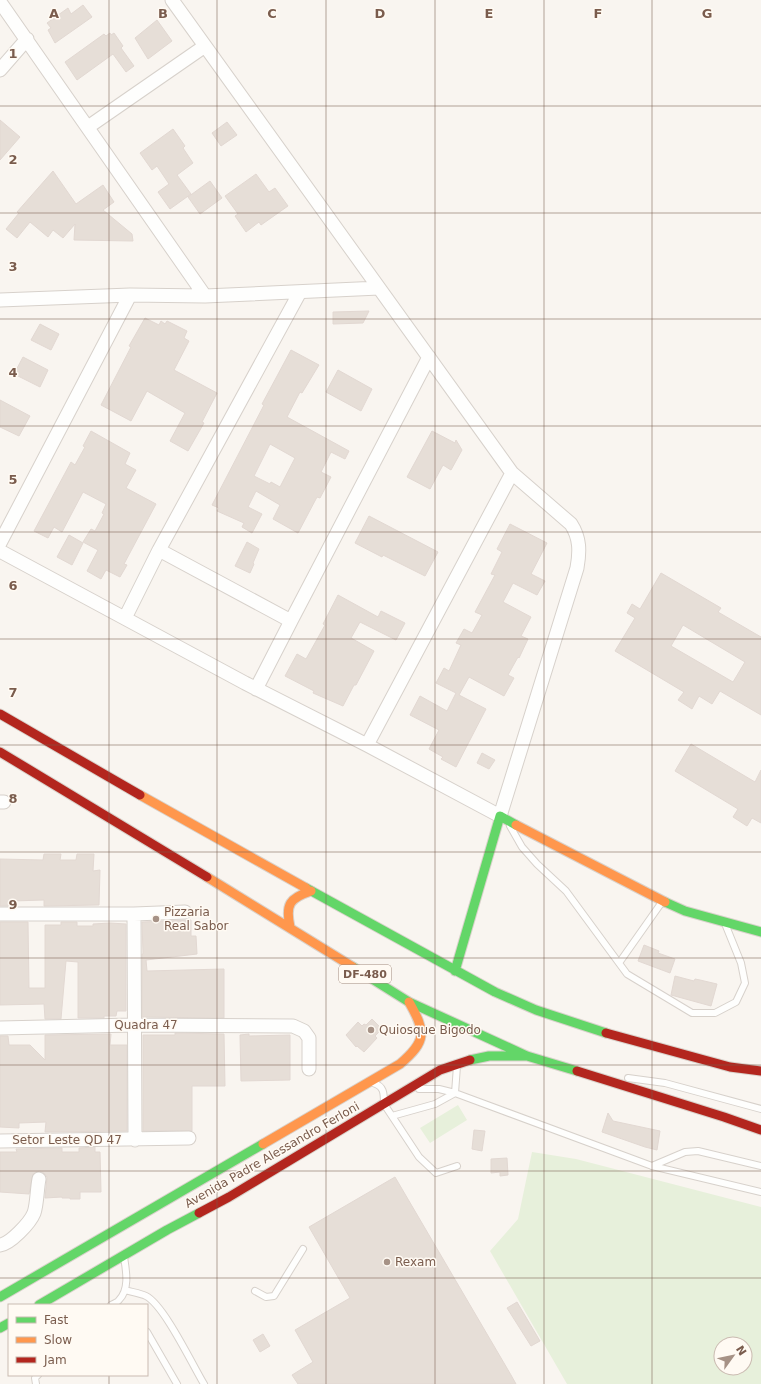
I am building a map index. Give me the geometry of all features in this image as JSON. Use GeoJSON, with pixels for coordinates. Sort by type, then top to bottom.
{"type":"FeatureCollection","features":[{"type":"Feature","properties":{"kind":"main road"},"geometry":{"type":"LineString","coordinates":[[0,714],[310,891],[495,992],[536,1010],[600,1031],[730,1067],[761,1071]]}},
{"type":"Feature","properties":{"kind":"main road","name":"DF-480"},"geometry":{"type":"LineString","coordinates":[[0,752],[290,927],[409,1002],[527,1056],[724,1117],[761,1130]]}},
{"type":"Feature","properties":{"kind":"main road"},"geometry":{"type":"LineString","coordinates":[[455,971],[504,819],[684,911],[761,932]]}},
{"type":"Feature","properties":{"kind":"main road"},"geometry":{"type":"LineString","coordinates":[[290,927],[287,916],[289,904],[292,899],[298,895],[310,891]]}},
{"type":"Feature","properties":{"kind":"main road","name":"Avenida Padre Alessandro Ferloni"},"geometry":{"type":"LineString","coordinates":[[0,1297],[400,1064],[411,1055],[418,1047],[422,1039],[422,1029],[418,1017],[409,1002]]}},
{"type":"Feature","properties":{"kind":"main road","name":"Avenida Padre Alessandro Ferloni"},"geometry":{"type":"LineString","coordinates":[[36,1303],[124,1256],[167,1230],[229,1196],[440,1070],[457,1063],[489,1056],[527,1056]]}},
{"type":"Feature","properties":{"kind":"main road"},"geometry":{"type":"LineString","coordinates":[[153,1207],[155,1221],[167,1230]]}},
{"type":"Feature","properties":{"kind":"main road"},"geometry":{"type":"LineString","coordinates":[[21,1284],[29,1289]]}},
{"type":"Feature","properties":{"kind":"street"},"geometry":{"type":"LineString","coordinates":[[0,551],[504,819],[577,568],[579,541],[575,530],[571,524],[512,473],[172,0]]}},
{"type":"Feature","properties":{"kind":"street"},"geometry":{"type":"LineString","coordinates":[[0,2],[205,296]]}},
{"type":"Feature","properties":{"kind":"street"},"geometry":{"type":"LineString","coordinates":[[0,70],[27,39]]}},
{"type":"Feature","properties":{"kind":"street"},"geometry":{"type":"LineString","coordinates":[[88,127],[205,46]]}},
{"type":"Feature","properties":{"kind":"street"},"geometry":{"type":"LineString","coordinates":[[0,300],[130,295],[205,296],[379,288]]}},
{"type":"Feature","properties":{"kind":"street"},"geometry":{"type":"LineString","coordinates":[[125,618],[160,550],[300,292]]}},
{"type":"Feature","properties":{"kind":"street"},"geometry":{"type":"LineString","coordinates":[[0,543],[130,295]]}},
{"type":"Feature","properties":{"kind":"street"},"geometry":{"type":"LineString","coordinates":[[256,688],[429,358]]}},
{"type":"Feature","properties":{"kind":"street"},"geometry":{"type":"LineString","coordinates":[[367,745],[512,473]]}},
{"type":"Feature","properties":{"kind":"street"},"geometry":{"type":"LineString","coordinates":[[160,550],[291,621]]}},
{"type":"Feature","properties":{"kind":"street"},"geometry":{"type":"LineString","coordinates":[[0,914],[134,914],[184,912]]}},
{"type":"Feature","properties":{"kind":"street","name":"Setor Leste QD 47"},"geometry":{"type":"LineString","coordinates":[[134,914],[133,1025],[135,1140]]}},
{"type":"Feature","properties":{"kind":"street","name":"Quadra 47"},"geometry":{"type":"LineString","coordinates":[[0,1028],[133,1025],[293,1026],[304,1031],[309,1038],[309,1070]]}},
{"type":"Feature","properties":{"kind":"street","name":"Setor Leste QD 47"},"geometry":{"type":"LineString","coordinates":[[0,1141],[189,1138]]}},
{"type":"Feature","properties":{"kind":"street"},"geometry":{"type":"LineString","coordinates":[[0,1245],[5,1244],[15,1236],[27,1224],[34,1213],[39,1179]]}},
{"type":"Feature","properties":{"kind":"lane"},"geometry":{"type":"LineString","coordinates":[[504,819],[522,847],[537,864],[566,891],[627,974],[692,1013],[715,1013],[736,1002],[744,983],[741,963],[725,922]]}},
{"type":"Feature","properties":{"kind":"lane"},"geometry":{"type":"LineString","coordinates":[[619,964],[662,901]]}},
{"type":"Feature","properties":{"kind":"lane"},"geometry":{"type":"LineString","coordinates":[[455,1093],[457,1063]]}},
{"type":"Feature","properties":{"kind":"lane"},"geometry":{"type":"LineString","coordinates":[[730,1067],[750,1076]]}},
{"type":"Feature","properties":{"kind":"lane"},"geometry":{"type":"LineString","coordinates":[[599,1079],[628,1078],[665,1083],[761,1108]]}},
{"type":"Feature","properties":{"kind":"lane"},"geometry":{"type":"LineString","coordinates":[[365,1083],[374,1083],[379,1085],[384,1094],[384,1104],[419,1157],[436,1173],[457,1166]]}},
{"type":"Feature","properties":{"kind":"lane"},"geometry":{"type":"LineString","coordinates":[[404,1091],[438,1089],[455,1093],[652,1166],[761,1192]]}},
{"type":"Feature","properties":{"kind":"lane"},"geometry":{"type":"LineString","coordinates":[[392,1116],[435,1104],[455,1093]]}},
{"type":"Feature","properties":{"kind":"lane"},"geometry":{"type":"LineString","coordinates":[[652,1166],[685,1152],[698,1151],[761,1166]]}},
{"type":"Feature","properties":{"kind":"lane"},"geometry":{"type":"LineString","coordinates":[[255,1291],[266,1297],[274,1296],[303,1249]]}},
{"type":"Feature","properties":{"kind":"lane"},"geometry":{"type":"LineString","coordinates":[[113,1304],[119,1300],[125,1290],[127,1276],[124,1256]]}},
{"type":"Feature","properties":{"kind":"lane"},"geometry":{"type":"LineString","coordinates":[[125,1290],[145,1296],[155,1302],[164,1314],[204,1384]]}},
{"type":"Feature","properties":{"kind":"lane"},"geometry":{"type":"LineString","coordinates":[[148,1334],[177,1384]]}},
{"type":"Feature","properties":{"kind":"green space"},"geometry":{"type":"Polygon","coordinates":[[[458,1105],[467,1120],[430,1143],[420,1128],[458,1105]]]}},
{"type":"Feature","properties":{"kind":"green space"},"geometry":{"type":"Polygon","coordinates":[[[532,1152],[576,1159],[761,1207],[761,1384],[567,1384],[490,1251],[518,1219],[532,1152]]]}},
{"type":"Feature","properties":{"kind":"building"},"geometry":{"type":"Polygon","coordinates":[[[83,5],[92,17],[55,43],[48,30],[51,28],[47,23],[68,8],[71,14],[83,5]]]}},
{"type":"Feature","properties":{"kind":"building"},"geometry":{"type":"Polygon","coordinates":[[[157,20],[172,41],[148,59],[135,38],[157,20]]]}},
{"type":"Feature","properties":{"kind":"building"},"geometry":{"type":"Polygon","coordinates":[[[110,33],[111,35],[114,33],[123,46],[121,48],[134,66],[126,72],[113,54],[77,80],[65,62],[104,34],[106,36],[110,33]]]}},
{"type":"Feature","properties":{"kind":"building"},"geometry":{"type":"Polygon","coordinates":[[[0,120],[20,137],[0,160],[0,120]]]}},
{"type":"Feature","properties":{"kind":"building"},"geometry":{"type":"Polygon","coordinates":[[[227,122],[237,135],[221,146],[212,133],[227,122]]]}},
{"type":"Feature","properties":{"kind":"building"},"geometry":{"type":"Polygon","coordinates":[[[173,129],[185,146],[183,148],[193,163],[177,175],[191,194],[170,209],[158,192],[169,184],[157,166],[152,170],[140,153],[173,129]]]}},
{"type":"Feature","properties":{"kind":"building"},"geometry":{"type":"Polygon","coordinates":[[[53,171],[76,204],[103,185],[114,202],[103,210],[132,234],[133,241],[74,240],[75,224],[63,238],[53,230],[48,237],[30,222],[17,238],[6,229],[19,213],[17,212],[53,171]]]}},
{"type":"Feature","properties":{"kind":"building"},"geometry":{"type":"Polygon","coordinates":[[[256,174],[269,192],[275,188],[288,206],[261,225],[259,222],[246,232],[235,216],[238,214],[225,196],[256,174]]]}},
{"type":"Feature","properties":{"kind":"building"},"geometry":{"type":"Polygon","coordinates":[[[210,181],[222,198],[200,214],[188,197],[210,181]]]}},
{"type":"Feature","properties":{"kind":"building"},"geometry":{"type":"Polygon","coordinates":[[[369,311],[363,323],[333,324],[333,312],[369,311]]]}},
{"type":"Feature","properties":{"kind":"building"},"geometry":{"type":"Polygon","coordinates":[[[145,318],[159,325],[161,321],[165,324],[167,321],[187,331],[184,338],[189,341],[174,370],[217,393],[202,422],[204,423],[188,451],[170,441],[185,413],[147,391],[131,421],[101,405],[131,347],[129,346],[145,318]]]}},
{"type":"Feature","properties":{"kind":"building"},"geometry":{"type":"Polygon","coordinates":[[[40,324],[59,334],[51,350],[31,340],[40,324]]]}},
{"type":"Feature","properties":{"kind":"building"},"geometry":{"type":"Polygon","coordinates":[[[291,350],[319,365],[302,393],[300,392],[287,417],[349,451],[345,459],[331,452],[321,472],[331,477],[320,498],[317,497],[298,533],[273,519],[280,505],[256,491],[248,507],[262,514],[252,533],[242,527],[244,523],[217,511],[219,508],[212,505],[264,405],[262,404],[291,350]],[[270,444],[254,476],[280,487],[295,458],[270,444]]]}},
{"type":"Feature","properties":{"kind":"building"},"geometry":{"type":"Polygon","coordinates":[[[23,357],[48,370],[40,387],[14,374],[23,357]]]}},
{"type":"Feature","properties":{"kind":"building"},"geometry":{"type":"Polygon","coordinates":[[[338,370],[372,389],[361,411],[326,392],[338,370]]]}},
{"type":"Feature","properties":{"kind":"building"},"geometry":{"type":"Polygon","coordinates":[[[0,400],[30,416],[19,436],[0,427],[0,400]]]}},
{"type":"Feature","properties":{"kind":"building"},"geometry":{"type":"Polygon","coordinates":[[[91,431],[130,453],[125,464],[136,470],[126,488],[156,504],[124,564],[127,565],[120,577],[106,570],[101,579],[87,571],[98,550],[83,542],[91,529],[95,531],[104,514],[102,513],[106,504],[83,492],[62,532],[54,527],[48,538],[34,531],[71,462],[75,465],[85,447],[83,446],[91,431]]]}},
{"type":"Feature","properties":{"kind":"building"},"geometry":{"type":"Polygon","coordinates":[[[432,431],[455,443],[456,440],[462,450],[451,470],[443,465],[430,489],[407,477],[432,431]]]}},
{"type":"Feature","properties":{"kind":"building"},"geometry":{"type":"Polygon","coordinates":[[[369,516],[438,552],[425,576],[355,543],[369,516]]]}},
{"type":"Feature","properties":{"kind":"building"},"geometry":{"type":"Polygon","coordinates":[[[510,524],[547,543],[531,574],[545,581],[537,595],[513,583],[503,602],[531,617],[521,636],[528,639],[519,658],[518,657],[508,675],[514,678],[504,696],[469,677],[459,695],[486,709],[456,767],[441,759],[443,757],[429,749],[439,730],[410,715],[420,696],[447,711],[456,693],[436,683],[444,668],[449,671],[461,645],[456,643],[464,629],[472,633],[482,615],[475,612],[495,575],[491,574],[502,552],[497,549],[510,524]]]}},
{"type":"Feature","properties":{"kind":"building"},"geometry":{"type":"Polygon","coordinates":[[[69,535],[83,543],[72,565],[57,557],[69,535]]]}},
{"type":"Feature","properties":{"kind":"building"},"geometry":{"type":"Polygon","coordinates":[[[247,542],[259,549],[250,573],[235,566],[247,542]]]}},
{"type":"Feature","properties":{"kind":"building"},"geometry":{"type":"Polygon","coordinates":[[[661,573],[721,608],[718,612],[761,637],[761,715],[720,691],[712,704],[699,696],[692,709],[678,700],[684,692],[615,651],[635,618],[627,613],[632,604],[640,609],[661,573]],[[683,625],[671,646],[733,682],[745,662],[683,625]]]}},
{"type":"Feature","properties":{"kind":"building"},"geometry":{"type":"Polygon","coordinates":[[[338,595],[378,617],[381,611],[405,623],[396,640],[360,622],[351,638],[374,651],[343,706],[313,693],[314,691],[285,676],[297,654],[306,659],[325,625],[323,624],[338,595]]]}},
{"type":"Feature","properties":{"kind":"building"},"geometry":{"type":"Polygon","coordinates":[[[691,744],[755,782],[761,770],[761,823],[752,818],[747,826],[733,817],[738,809],[675,771],[691,744]]]}},
{"type":"Feature","properties":{"kind":"building"},"geometry":{"type":"Polygon","coordinates":[[[482,753],[495,760],[489,769],[477,763],[482,753]]]}},
{"type":"Feature","properties":{"kind":"building"},"geometry":{"type":"Polygon","coordinates":[[[44,854],[61,854],[60,860],[76,860],[77,854],[94,854],[93,871],[100,870],[99,905],[44,906],[44,900],[12,901],[12,906],[0,906],[0,859],[43,860],[44,854]]]}},
{"type":"Feature","properties":{"kind":"building"},"geometry":{"type":"Polygon","coordinates":[[[191,920],[191,936],[196,936],[197,954],[146,960],[147,971],[224,969],[224,1018],[142,1017],[142,922],[191,920]]]}},
{"type":"Feature","properties":{"kind":"building"},"geometry":{"type":"Polygon","coordinates":[[[0,922],[28,922],[29,988],[45,988],[45,925],[61,925],[61,922],[77,922],[77,926],[93,926],[93,924],[110,923],[126,924],[126,1011],[117,1011],[116,1016],[104,1016],[104,1018],[78,1018],[78,962],[66,961],[61,1019],[45,1019],[44,1004],[0,1005],[0,922]]]}},
{"type":"Feature","properties":{"kind":"building"},"geometry":{"type":"Polygon","coordinates":[[[644,945],[659,951],[658,953],[675,959],[670,973],[638,961],[644,945]]]}},
{"type":"Feature","properties":{"kind":"building"},"geometry":{"type":"Polygon","coordinates":[[[675,976],[694,981],[695,979],[717,984],[711,1006],[671,995],[675,976]]]}},
{"type":"Feature","properties":{"kind":"building"},"geometry":{"type":"Polygon","coordinates":[[[372,1019],[382,1029],[375,1036],[377,1038],[364,1052],[357,1046],[356,1047],[346,1035],[358,1022],[362,1026],[364,1024],[366,1025],[372,1019]]]}},
{"type":"Feature","properties":{"kind":"building"},"geometry":{"type":"Polygon","coordinates":[[[175,1033],[224,1034],[225,1086],[192,1086],[192,1131],[143,1131],[143,1035],[175,1035],[175,1033]]]}},
{"type":"Feature","properties":{"kind":"building"},"geometry":{"type":"Polygon","coordinates":[[[111,1034],[110,1045],[127,1045],[127,1131],[45,1132],[46,1122],[19,1123],[19,1128],[0,1127],[0,1036],[8,1036],[9,1045],[30,1045],[45,1060],[45,1035],[111,1034]]]}},
{"type":"Feature","properties":{"kind":"building"},"geometry":{"type":"Polygon","coordinates":[[[249,1034],[249,1036],[290,1035],[290,1080],[241,1081],[240,1035],[249,1034]]]}},
{"type":"Feature","properties":{"kind":"building"},"geometry":{"type":"Polygon","coordinates":[[[608,1113],[613,1121],[660,1131],[657,1150],[602,1132],[608,1113]]]}},
{"type":"Feature","properties":{"kind":"building"},"geometry":{"type":"Polygon","coordinates":[[[474,1130],[485,1131],[482,1151],[472,1149],[474,1130]]]}},
{"type":"Feature","properties":{"kind":"building"},"geometry":{"type":"Polygon","coordinates":[[[95,1147],[95,1152],[100,1152],[101,1192],[80,1192],[80,1199],[62,1197],[45,1198],[47,1177],[40,1171],[33,1174],[29,1194],[0,1192],[0,1152],[17,1152],[16,1149],[62,1148],[62,1152],[79,1152],[79,1148],[95,1147]]]}},
{"type":"Feature","properties":{"kind":"building"},"geometry":{"type":"Polygon","coordinates":[[[507,1158],[508,1175],[500,1176],[500,1172],[491,1173],[491,1159],[507,1158]]]}},
{"type":"Feature","properties":{"kind":"building","name":"Rexam"},"geometry":{"type":"Polygon","coordinates":[[[395,1177],[516,1384],[298,1384],[292,1375],[313,1362],[295,1330],[350,1298],[309,1227],[395,1177]]]}},
{"type":"Feature","properties":{"kind":"building"},"geometry":{"type":"Polygon","coordinates":[[[517,1302],[540,1341],[531,1346],[507,1308],[517,1302]]]}},
{"type":"Feature","properties":{"kind":"building"},"geometry":{"type":"Polygon","coordinates":[[[263,1334],[270,1346],[260,1352],[253,1340],[263,1334]]]}},
{"type":"Feature","properties":{"kind":"traffic: fast"},"geometry":{"type":"LineString","coordinates":[[455,971],[500,816],[516,825]]}},
{"type":"Feature","properties":{"kind":"traffic: fast"},"geometry":{"type":"LineString","coordinates":[[306,888],[495,992],[536,1010],[606,1033]]}},
{"type":"Feature","properties":{"kind":"traffic: fast"},"geometry":{"type":"LineString","coordinates":[[665,902],[685,911],[761,932]]}},
{"type":"Feature","properties":{"kind":"traffic: fast"},"geometry":{"type":"LineString","coordinates":[[353,967],[409,1002],[527,1056],[577,1071]]}},
{"type":"Feature","properties":{"kind":"traffic: fast"},"geometry":{"type":"LineString","coordinates":[[470,1060],[489,1056],[527,1056]]}},
{"type":"Feature","properties":{"kind":"traffic: fast"},"geometry":{"type":"LineString","coordinates":[[0,1297],[263,1144]]}},
{"type":"Feature","properties":{"kind":"traffic: fast"},"geometry":{"type":"LineString","coordinates":[[41,1304],[167,1230],[199,1213]]}},
{"type":"Feature","properties":{"kind":"traffic: fast"},"geometry":{"type":"LineString","coordinates":[[0,1328],[8,1324]]}},
{"type":"Feature","properties":{"kind":"traffic: slow"},"geometry":{"type":"LineString","coordinates":[[140,795],[306,888]]}},
{"type":"Feature","properties":{"kind":"traffic: slow"},"geometry":{"type":"LineString","coordinates":[[516,825],[665,902]]}},
{"type":"Feature","properties":{"kind":"traffic: slow"},"geometry":{"type":"LineString","coordinates":[[207,877],[353,967]]}},
{"type":"Feature","properties":{"kind":"traffic: slow"},"geometry":{"type":"LineString","coordinates":[[290,927],[288,913],[291,903],[298,896],[311,891]]}},
{"type":"Feature","properties":{"kind":"traffic: slow"},"geometry":{"type":"LineString","coordinates":[[263,1144],[400,1064],[409,1056],[415,1049],[421,1036],[419,1021],[409,1002]]}},
{"type":"Feature","properties":{"kind":"traffic: jam"},"geometry":{"type":"LineString","coordinates":[[0,714],[140,795]]}},
{"type":"Feature","properties":{"kind":"traffic: jam"},"geometry":{"type":"LineString","coordinates":[[0,752],[207,877]]}},
{"type":"Feature","properties":{"kind":"traffic: jam"},"geometry":{"type":"LineString","coordinates":[[606,1033],[730,1067],[761,1071]]}},
{"type":"Feature","properties":{"kind":"traffic: jam"},"geometry":{"type":"LineString","coordinates":[[199,1213],[229,1197],[440,1070],[470,1060]]}},
{"type":"Feature","properties":{"kind":"traffic: jam"},"geometry":{"type":"LineString","coordinates":[[577,1071],[761,1130]]}},
{"type":"Feature","properties":{"kind":"place","name":"Pizzaria Real Sabor"},"geometry":{"type":"Point","coordinates":[156,919]}},
{"type":"Feature","properties":{"kind":"place","name":"Quiosque Bigodo"},"geometry":{"type":"Point","coordinates":[371,1030]}},
{"type":"Feature","properties":{"kind":"place","name":"Rexam"},"geometry":{"type":"Point","coordinates":[387,1262]}}]}
